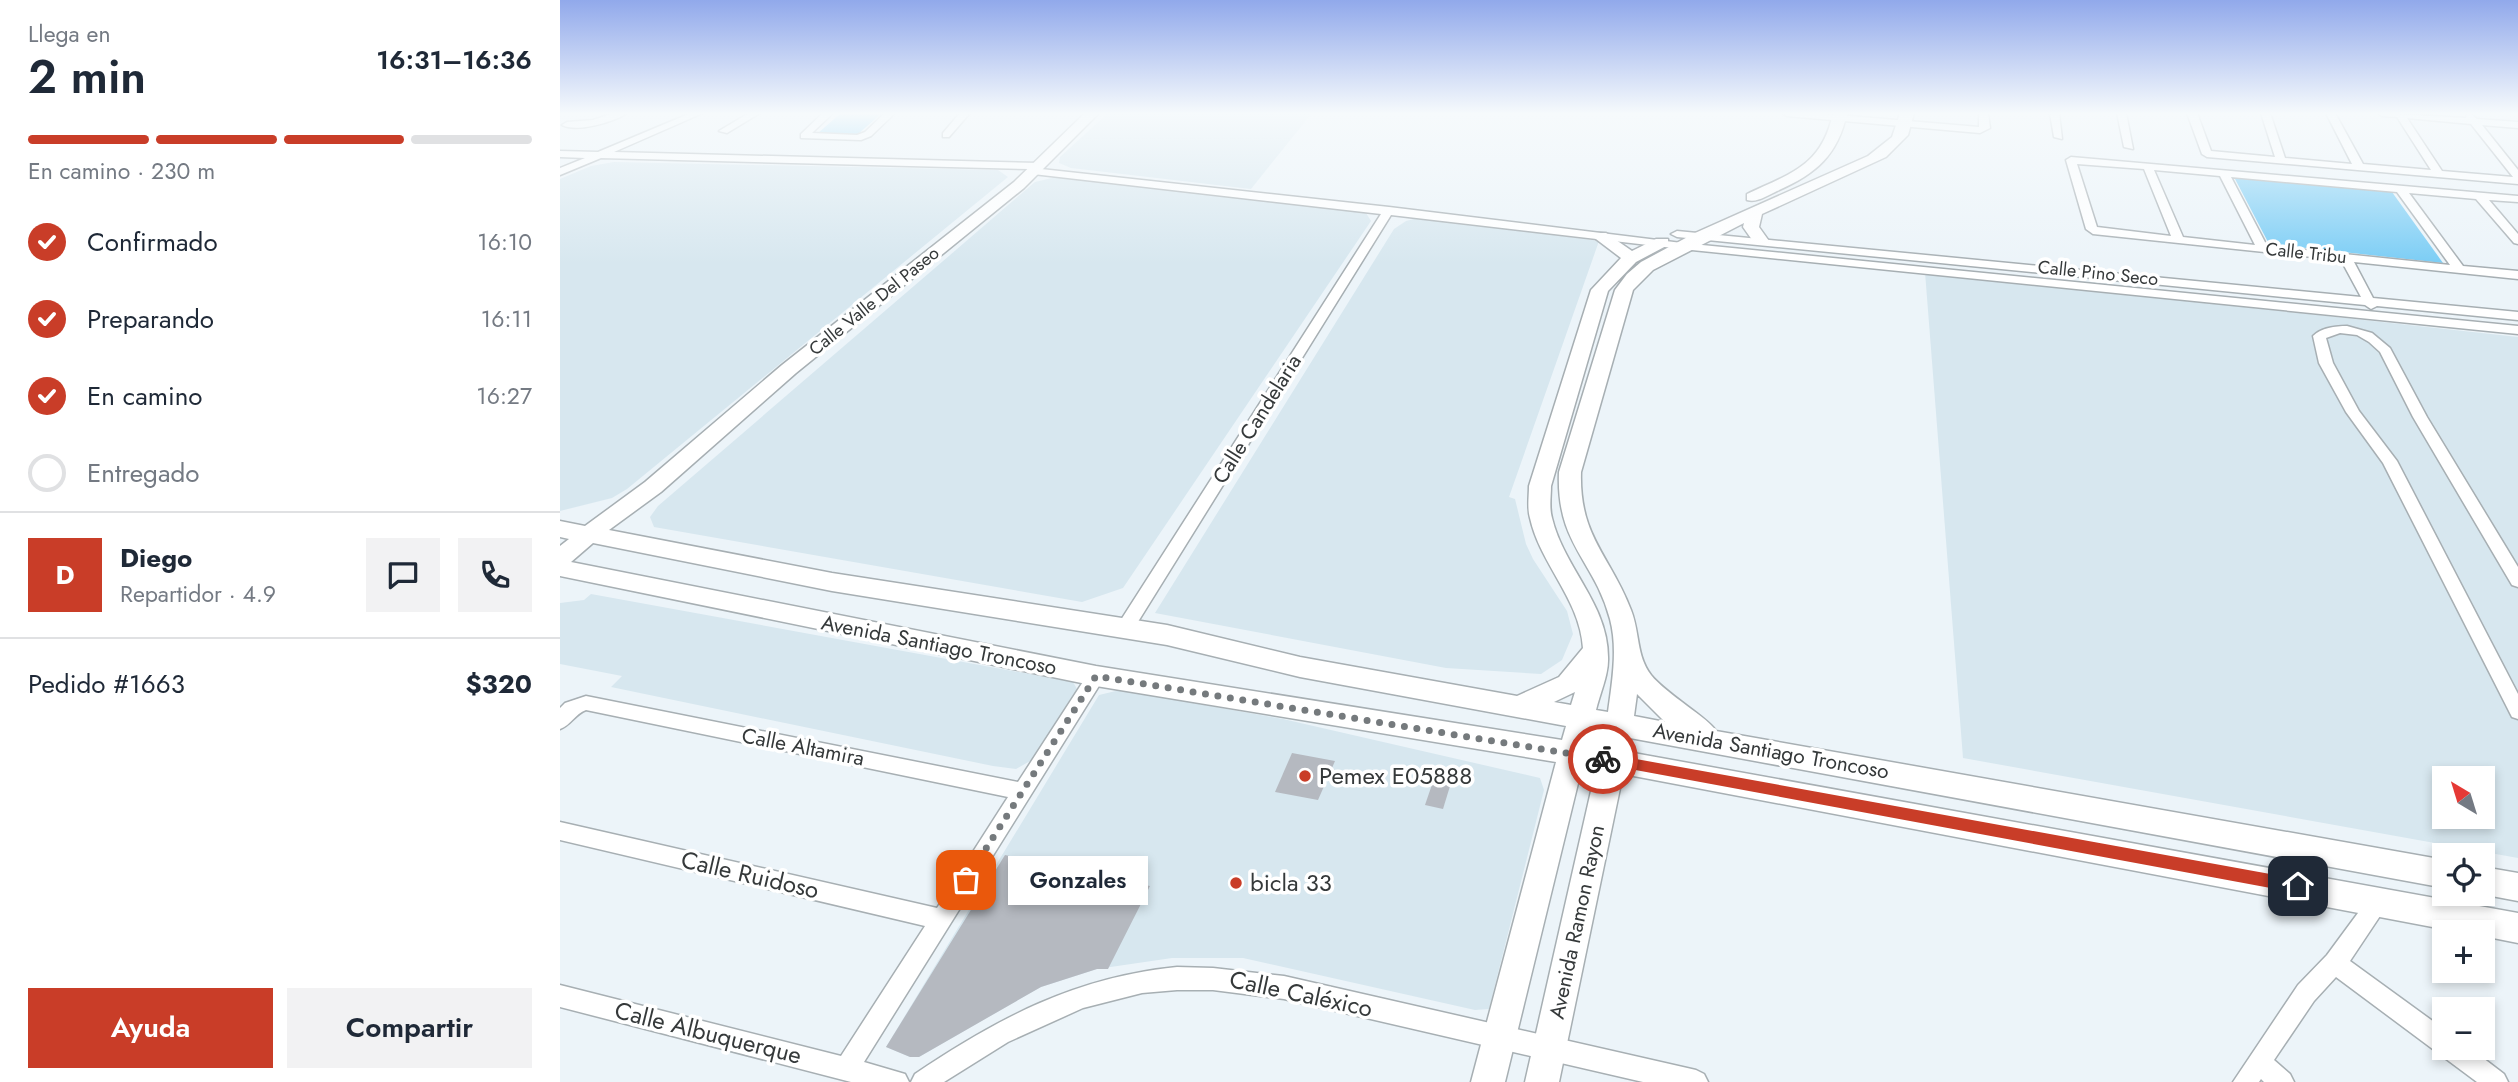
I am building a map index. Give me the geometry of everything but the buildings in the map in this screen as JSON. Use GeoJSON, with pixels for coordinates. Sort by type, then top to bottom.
{"type":"FeatureCollection","features":[{"type":"Feature","properties":{"kind":"main road","name":"Calle Valle Del Paseo"},"geometry":{"type":"LineString","coordinates":[[586,538],[630,501],[653,487],[789,369],[1041,163]]}},
{"type":"Feature","properties":{"kind":"main road","name":"Avenida Ramon Rayon"},"geometry":{"type":"LineString","coordinates":[[1488,1082],[1579,717],[1596,660],[1587,612],[1546,534],[1541,516],[1540,486],[1601,290],[1630,258],[1673,241],[1816,163]]}},
{"type":"Feature","properties":{"kind":"main road","name":"Avenida Ramon Rayon"},"geometry":{"type":"LineString","coordinates":[[1542,1082],[1612,760],[1626,656],[1626,634],[1612,593],[1573,525],[1568,507],[1569,481],[1624,290],[1673,241],[1702,236],[1863,163]]}},
{"type":"Feature","properties":{"kind":"main road"},"geometry":{"type":"LineString","coordinates":[[1755,212],[1751,227],[1761,241]]}},
{"type":"Feature","properties":{"kind":"main road"},"geometry":{"type":"LineString","coordinates":[[1601,236],[1618,246],[1630,258]]}},
{"type":"Feature","properties":{"kind":"main road","name":"Calle Valle Del Paseo"},"geometry":{"type":"LineString","coordinates":[[586,538],[646,501],[653,487]]}},
{"type":"Feature","properties":{"kind":"main road"},"geometry":{"type":"LineString","coordinates":[[560,521],[630,501]]}},
{"type":"Feature","properties":{"kind":"main road"},"geometry":{"type":"LineString","coordinates":[[562,568],[586,538]]}},
{"type":"Feature","properties":{"kind":"main road","name":"Avenida Santiago Troncoso"},"geometry":{"type":"LineString","coordinates":[[586,538],[832,582],[1125,628],[1300,667],[2432,871]]}},
{"type":"Feature","properties":{"kind":"main road","name":"Avenida Santiago Troncoso"},"geometry":{"type":"LineString","coordinates":[[562,568],[1096,676],[1612,760],[2518,928]]}},
{"type":"Feature","properties":{"kind":"main road"},"geometry":{"type":"LineString","coordinates":[[1520,706],[1568,684],[1595,650]]}},
{"type":"Feature","properties":{"kind":"main road"},"geometry":{"type":"LineString","coordinates":[[1626,656],[1643,688],[1656,701],[1716,742]]}},
{"type":"Feature","properties":{"kind":"main road"},"geometry":{"type":"LineString","coordinates":[[2495,882],[2518,887]]}},
{"type":"Feature","properties":{"kind":"street"},"geometry":{"type":"LineString","coordinates":[[560,172],[582,163]]}},
{"type":"Feature","properties":{"kind":"street","name":"Calle Pino Seco"},"geometry":{"type":"LineString","coordinates":[[866,163],[1036,169],[1601,236],[1673,241],[2518,330]]}},
{"type":"Feature","properties":{"kind":"street","name":"Calle Tribu"},"geometry":{"type":"LineString","coordinates":[[2073,163],[2094,232],[2518,275]]}},
{"type":"Feature","properties":{"kind":"street","name":"Calle Tribu"},"geometry":{"type":"LineString","coordinates":[[2128,163],[2147,165]]}},
{"type":"Feature","properties":{"kind":"street"},"geometry":{"type":"LineString","coordinates":[[2320,163],[2439,175],[2518,179]]}},
{"type":"Feature","properties":{"kind":"street"},"geometry":{"type":"LineString","coordinates":[[2432,163],[2439,175]]}},
{"type":"Feature","properties":{"kind":"street"},"geometry":{"type":"LineString","coordinates":[[2506,163],[2518,179]]}},
{"type":"Feature","properties":{"kind":"street"},"geometry":{"type":"LineString","coordinates":[[2178,240],[2147,165],[2518,199]]}},
{"type":"Feature","properties":{"kind":"street"},"geometry":{"type":"LineString","coordinates":[[2223,172],[2263,249]]}},
{"type":"Feature","properties":{"kind":"street"},"geometry":{"type":"LineString","coordinates":[[2400,188],[2459,269]]}},
{"type":"Feature","properties":{"kind":"street"},"geometry":{"type":"LineString","coordinates":[[2480,196],[2518,241]]}},
{"type":"Feature","properties":{"kind":"street","name":"Calle Candelaria"},"geometry":{"type":"LineString","coordinates":[[1125,628],[1389,210]]}},
{"type":"Feature","properties":{"kind":"street","name":"Calle Pino Seco"},"geometry":{"type":"LineString","coordinates":[[1702,236],[2518,316]]}},
{"type":"Feature","properties":{"kind":"street"},"geometry":{"type":"LineString","coordinates":[[2346,258],[2375,314]]}},
{"type":"Feature","properties":{"kind":"street"},"geometry":{"type":"LineString","coordinates":[[2518,581],[2406,392],[2390,355],[2374,339],[2359,332],[2330,329],[2319,335],[2319,346],[2326,363],[2353,412],[2390,461],[2518,712]]}},
{"type":"Feature","properties":{"kind":"street"},"geometry":{"type":"LineString","coordinates":[[847,1068],[1096,676]]}},
{"type":"Feature","properties":{"kind":"street","name":"Calle Altamira"},"geometry":{"type":"LineString","coordinates":[[560,721],[571,708],[586,703],[1021,791]]}},
{"type":"Feature","properties":{"kind":"street","name":"Calle Ruidoso"},"geometry":{"type":"LineString","coordinates":[[560,831],[941,919]]}},
{"type":"Feature","properties":{"kind":"street"},"geometry":{"type":"LineString","coordinates":[[2245,1082],[2306,993],[2334,963],[2379,901]]}},
{"type":"Feature","properties":{"kind":"street"},"geometry":{"type":"LineString","coordinates":[[2334,963],[2432,1035]]}},
{"type":"Feature","properties":{"kind":"street","name":"Calle Caléxico"},"geometry":{"type":"LineString","coordinates":[[923,1082],[989,1037],[1063,1003],[1154,981],[1216,976],[1309,994],[1696,1082]]}},
{"type":"Feature","properties":{"kind":"street","name":"Calle Albuquerque"},"geometry":{"type":"LineString","coordinates":[[560,996],[897,1082]]}},
{"type":"Feature","properties":{"kind":"street"},"geometry":{"type":"LineString","coordinates":[[2467,1060],[2496,1082]]}},
{"type":"Feature","properties":{"kind":"street"},"geometry":{"type":"LineString","coordinates":[[2259,1062],[2283,1082]]}},
{"type":"Feature","properties":{"kind":"shaded area"},"geometry":{"type":"Polygon","coordinates":[[[605,163],[686,163],[998,170],[1008,177],[627,489],[612,498],[560,511],[560,179],[591,166],[605,163]]]}},
{"type":"Feature","properties":{"kind":"shaded area"},"geometry":{"type":"Polygon","coordinates":[[[1060,163],[1271,163],[1251,189],[1071,168],[1060,163]]]}},
{"type":"Feature","properties":{"kind":"shaded area"},"geometry":{"type":"Polygon","coordinates":[[[1056,177],[1352,209],[1366,213],[1371,221],[1123,588],[1082,602],[654,527],[650,517],[658,506],[1035,182],[1056,177]]]}},
{"type":"Feature","properties":{"kind":"shaded area"},"geometry":{"type":"Polygon","coordinates":[[[2234,177],[2392,192],[2443,263],[2269,244],[2234,177]]]}},
{"type":"Feature","properties":{"kind":"shaded area"},"geometry":{"type":"Polygon","coordinates":[[[1421,217],[1599,241],[1509,497],[1515,499],[1526,544],[1533,559],[1567,611],[1573,634],[1562,660],[1541,674],[1446,668],[1155,613],[1394,229],[1406,221],[1421,217]]]}},
{"type":"Feature","properties":{"kind":"shaded area"},"geometry":{"type":"Polygon","coordinates":[[[1925,272],[2518,337],[2518,858],[2495,854],[2495,843],[2435,843],[1963,758],[1925,272]]]}},
{"type":"Feature","properties":{"kind":"shaded area"},"geometry":{"type":"Polygon","coordinates":[[[591,594],[1073,682],[1077,689],[1032,760],[1016,769],[993,766],[611,687],[622,676],[560,664],[560,603],[584,600],[591,594]]]}},
{"type":"Feature","properties":{"kind":"shaded area"},"geometry":{"type":"Polygon","coordinates":[[[1120,690],[1283,719],[1540,778],[1544,790],[1489,1009],[1475,1010],[1243,958],[1172,958],[1097,969],[1041,987],[919,1057],[910,1057],[886,1047],[1099,695],[1120,690]]]}},
{"type":"Feature","properties":{"kind":"way so far"},"geometry":{"type":"LineString","coordinates":[[966,880],[1096,676],[1229,700],[1436,730],[1603,759]]}},
{"type":"Feature","properties":{"kind":"place","name":"Pemex E05888"},"geometry":{"type":"Point","coordinates":[1305,776]}},
{"type":"Feature","properties":{"kind":"place","name":"Gonzales"},"geometry":{"type":"Point","coordinates":[966,880]}},
{"type":"Feature","properties":{"kind":"place","name":"bicla 33"},"geometry":{"type":"Point","coordinates":[1236,883]}},
{"type":"Feature","properties":{"kind":"route"},"geometry":{"type":"LineString","coordinates":[[1603,759],[2298,886]]}}]}
